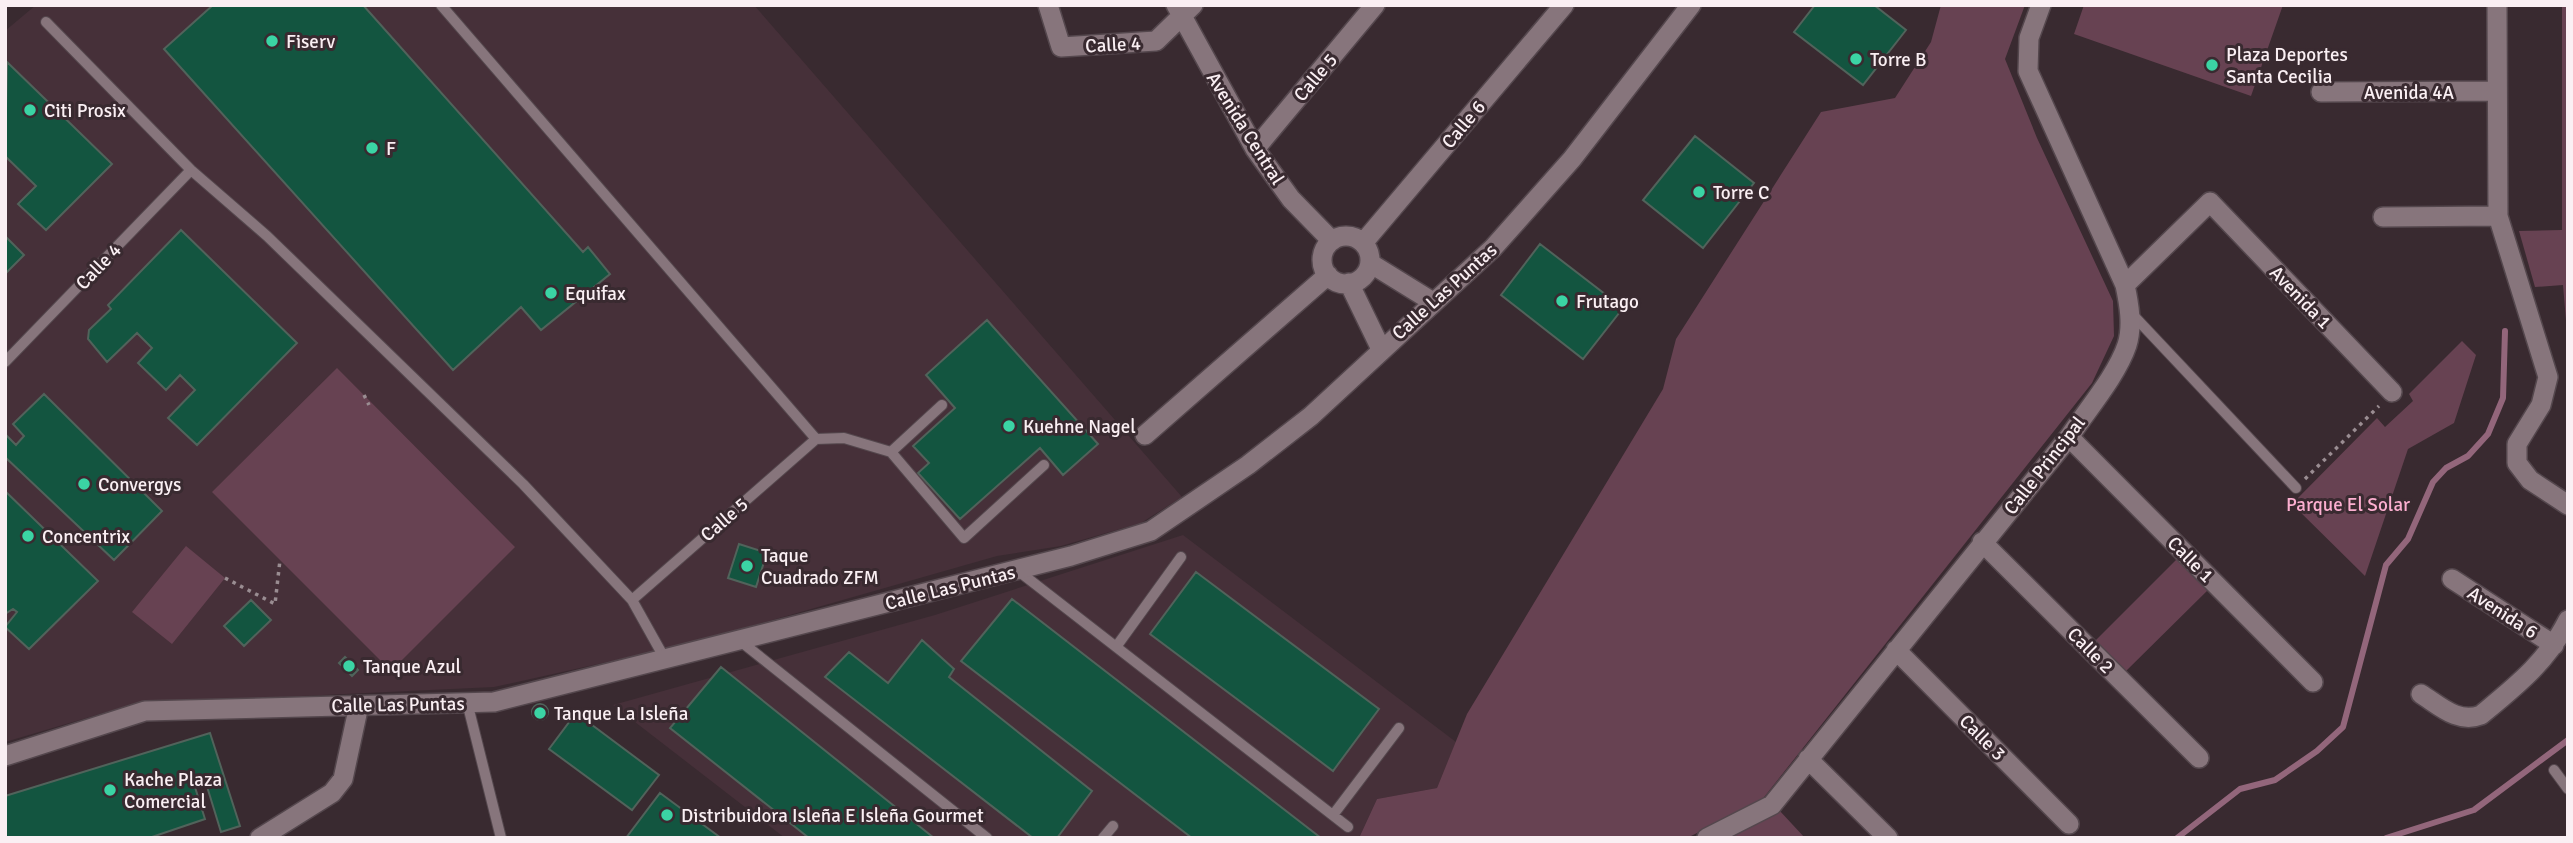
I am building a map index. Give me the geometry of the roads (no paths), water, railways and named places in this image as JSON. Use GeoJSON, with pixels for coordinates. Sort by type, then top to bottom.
{"type":"FeatureCollection","features":[{"type":"Feature","properties":{"kind":"street","name":"Calle 4"},"geometry":{"type":"LineString","coordinates":[[1048,5],[1061,47],[1156,41],[1183,10]]}},
{"type":"Feature","properties":{"kind":"street","name":"Calle 5"},"geometry":{"type":"LineString","coordinates":[[1255,149],[1375,5]]}},
{"type":"Feature","properties":{"kind":"street","name":"Calle 6"},"geometry":{"type":"LineString","coordinates":[[1363,243],[1564,5]]}},
{"type":"Feature","properties":{"kind":"street","name":"Calle Las Puntas"},"geometry":{"type":"LineString","coordinates":[[5,756],[145,711],[494,702],[1132,540],[1162,525],[1248,465],[1311,416],[1493,248],[1572,159],[1691,5]]}},
{"type":"Feature","properties":{"kind":"street","name":"Calle Principal"},"geometry":{"type":"LineString","coordinates":[[1707,838],[1772,805],[2069,437],[2101,391],[2127,344],[2130,313],[2125,285],[2028,71],[2029,38],[2041,5]]}},
{"type":"Feature","properties":{"kind":"street"},"geometry":{"type":"LineString","coordinates":[[2497,5],[2498,216],[2548,377],[2541,405],[2517,444],[2517,463],[2530,480],[2568,505]]}},
{"type":"Feature","properties":{"kind":"street","name":"Avenida Central"},"geometry":{"type":"LineString","coordinates":[[1183,10],[1255,149],[1292,199],[1332,241]]}},
{"type":"Feature","properties":{"kind":"street","name":"Avenida 4A"},"geometry":{"type":"LineString","coordinates":[[2321,92],[2497,91]]}},
{"type":"Feature","properties":{"kind":"street","name":"Avenida 1"},"geometry":{"type":"LineString","coordinates":[[2125,285],[2210,202],[2392,392]]}},
{"type":"Feature","properties":{"kind":"street"},"geometry":{"type":"LineString","coordinates":[[2383,217],[2498,216]]}},
{"type":"Feature","properties":{"kind":"street"},"geometry":{"type":"LineString","coordinates":[[1370,263],[1363,277],[1349,283],[1334,280],[1328,275],[1322,260],[1332,241],[1348,236],[1363,243],[1370,263],[1433,302]]}},
{"type":"Feature","properties":{"kind":"street"},"geometry":{"type":"LineString","coordinates":[[1145,435],[1328,275]]}},
{"type":"Feature","properties":{"kind":"street"},"geometry":{"type":"LineString","coordinates":[[1349,283],[1381,349]]}},
{"type":"Feature","properties":{"kind":"street","name":"Calle 1"},"geometry":{"type":"LineString","coordinates":[[2069,437],[2313,682]]}},
{"type":"Feature","properties":{"kind":"street","name":"Calle 2"},"geometry":{"type":"LineString","coordinates":[[1982,542],[2199,758]]}},
{"type":"Feature","properties":{"kind":"street","name":"Avenida 6"},"geometry":{"type":"LineString","coordinates":[[2452,579],[2554,645]]}},
{"type":"Feature","properties":{"kind":"street"},"geometry":{"type":"LineString","coordinates":[[2421,694],[2459,717],[2472,719],[2481,715],[2533,673],[2568,620]]}},
{"type":"Feature","properties":{"kind":"street","name":"Calle 3"},"geometry":{"type":"LineString","coordinates":[[1896,650],[2069,824]]}},
{"type":"Feature","properties":{"kind":"street"},"geometry":{"type":"LineString","coordinates":[[260,838],[332,793],[343,779],[359,705]]}},
{"type":"Feature","properties":{"kind":"street"},"geometry":{"type":"LineString","coordinates":[[1808,759],[1888,838]]}},
{"type":"Feature","properties":{"kind":"lane"},"geometry":{"type":"LineString","coordinates":[[441,5],[816,439],[844,438],[891,452],[964,538],[1044,465]]}},
{"type":"Feature","properties":{"kind":"lane"},"geometry":{"type":"LineString","coordinates":[[46,22],[191,170],[267,236],[513,475],[632,600],[665,659]]}},
{"type":"Feature","properties":{"kind":"lane","name":"Calle 4"},"geometry":{"type":"LineString","coordinates":[[5,362],[191,170]]}},
{"type":"Feature","properties":{"kind":"lane"},"geometry":{"type":"LineString","coordinates":[[2130,313],[2296,488]]}},
{"type":"Feature","properties":{"kind":"lane"},"geometry":{"type":"LineString","coordinates":[[891,452],[942,405]]}},
{"type":"Feature","properties":{"kind":"lane","name":"Calle 5"},"geometry":{"type":"LineString","coordinates":[[632,600],[816,439]]}},
{"type":"Feature","properties":{"kind":"lane"},"geometry":{"type":"LineString","coordinates":[[1116,647],[1181,558]]}},
{"type":"Feature","properties":{"kind":"lane"},"geometry":{"type":"LineString","coordinates":[[1017,570],[1348,827]]}},
{"type":"Feature","properties":{"kind":"lane"},"geometry":{"type":"LineString","coordinates":[[739,640],[987,838]]}},
{"type":"Feature","properties":{"kind":"lane"},"geometry":{"type":"LineString","coordinates":[[467,702],[501,838]]}},
{"type":"Feature","properties":{"kind":"lane"},"geometry":{"type":"LineString","coordinates":[[1334,815],[1399,728]]}},
{"type":"Feature","properties":{"kind":"lane"},"geometry":{"type":"LineString","coordinates":[[2554,770],[2568,789]]}},
{"type":"Feature","properties":{"kind":"lane"},"geometry":{"type":"LineString","coordinates":[[1103,838],[1112,826]]}},
{"type":"Feature","properties":{"kind":"waterway"},"geometry":{"type":"LineString","coordinates":[[2177,838],[2240,789],[2275,780],[2317,751],[2343,727],[2386,565],[2408,539],[2433,482],[2446,468],[2468,456],[2488,434],[2503,398],[2505,331]]}},
{"type":"Feature","properties":{"kind":"waterway"},"geometry":{"type":"LineString","coordinates":[[2386,838],[2474,810],[2568,740]]}},
{"type":"Feature","properties":{"kind":"place","name":"Fiserv"},"geometry":{"type":"Point","coordinates":[272,41]}},
{"type":"Feature","properties":{"kind":"place","name":"Torre B"},"geometry":{"type":"Point","coordinates":[1856,59]}},
{"type":"Feature","properties":{"kind":"place","name":"Plaza Deportes Santa Cecilia"},"geometry":{"type":"Point","coordinates":[2212,65]}},
{"type":"Feature","properties":{"kind":"place","name":"Citi Prosix"},"geometry":{"type":"Point","coordinates":[30,110]}},
{"type":"Feature","properties":{"kind":"place","name":"F"},"geometry":{"type":"Point","coordinates":[372,148]}},
{"type":"Feature","properties":{"kind":"place","name":"Torre C"},"geometry":{"type":"Point","coordinates":[1699,192]}},
{"type":"Feature","properties":{"kind":"place","name":"Equifax"},"geometry":{"type":"Point","coordinates":[551,293]}},
{"type":"Feature","properties":{"kind":"place","name":"Frutago"},"geometry":{"type":"Point","coordinates":[1562,301]}},
{"type":"Feature","properties":{"kind":"place","name":"Kuehne Nagel"},"geometry":{"type":"Point","coordinates":[1009,426]}},
{"type":"Feature","properties":{"kind":"place","name":"Convergys"},"geometry":{"type":"Point","coordinates":[84,484]}},
{"type":"Feature","properties":{"kind":"place","name":"Concentrix"},"geometry":{"type":"Point","coordinates":[28,536]}},
{"type":"Feature","properties":{"kind":"place","name":"Taque Cuadrado ZFM"},"geometry":{"type":"Point","coordinates":[747,566]}},
{"type":"Feature","properties":{"kind":"place","name":"Tanque Azul"},"geometry":{"type":"Point","coordinates":[349,666]}},
{"type":"Feature","properties":{"kind":"place","name":"Tanque La Isleña"},"geometry":{"type":"Point","coordinates":[540,713]}},
{"type":"Feature","properties":{"kind":"place","name":"Kache Plaza Comercial"},"geometry":{"type":"Point","coordinates":[110,790]}},
{"type":"Feature","properties":{"kind":"place","name":"Distribuidora Isleña E Isleña Gourmet"},"geometry":{"type":"Point","coordinates":[667,815]}},
{"type":"Feature","properties":{"kind":"park label","name":"Parque El Solar"},"geometry":{"type":"Point","coordinates":[2348,504]}}]}
